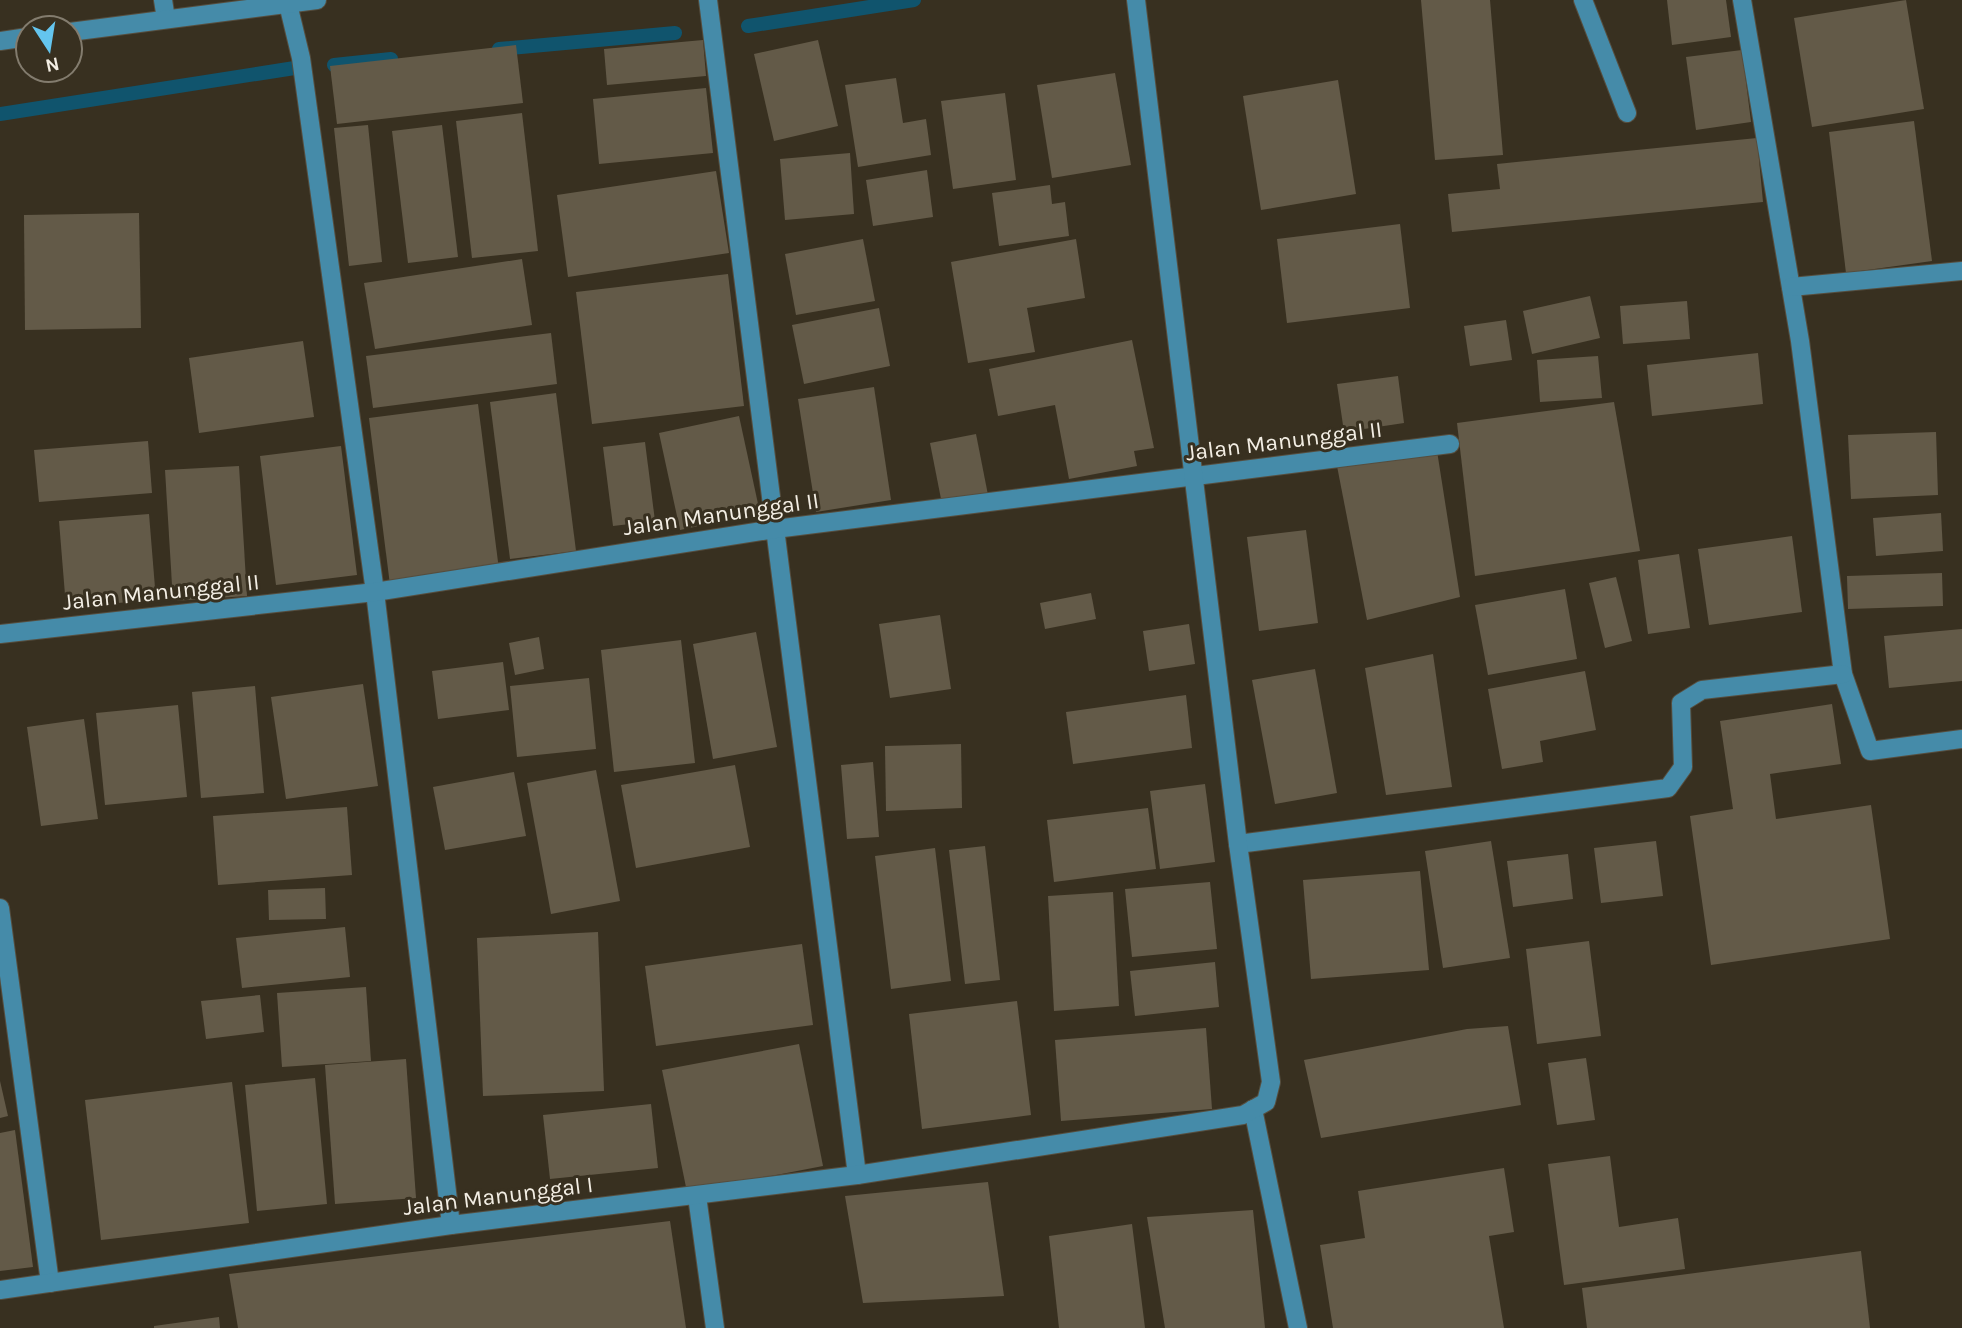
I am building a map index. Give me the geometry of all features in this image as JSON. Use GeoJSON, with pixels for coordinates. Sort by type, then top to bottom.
{"type":"FeatureCollection","features":[{"type":"Feature","properties":{"kind":"street"},"geometry":{"type":"LineString","coordinates":[[163,0],[166,19]]}},
{"type":"Feature","properties":{"kind":"street"},"geometry":{"type":"LineString","coordinates":[[84,30],[317,0]]}},
{"type":"Feature","properties":{"kind":"street"},"geometry":{"type":"LineString","coordinates":[[1136,0],[1192,477],[1271,1082],[1266,1101],[1253,1109],[1298,1328]]}},
{"type":"Feature","properties":{"kind":"street"},"geometry":{"type":"LineString","coordinates":[[1583,0],[1627,113]]}},
{"type":"Feature","properties":{"kind":"street"},"geometry":{"type":"LineString","coordinates":[[1742,0],[1791,287],[1843,674],[1870,751],[1962,739]]}},
{"type":"Feature","properties":{"kind":"street"},"geometry":{"type":"LineString","coordinates":[[288,4],[300,58],[375,592],[451,1225]]}},
{"type":"Feature","properties":{"kind":"street"},"geometry":{"type":"LineString","coordinates":[[709,8],[857,1175]]}},
{"type":"Feature","properties":{"kind":"street"},"geometry":{"type":"LineString","coordinates":[[1791,287],[1962,271]]}},
{"type":"Feature","properties":{"kind":"street","name":"Jalan Manunggal II"},"geometry":{"type":"LineString","coordinates":[[0,634],[375,592],[775,529],[1450,444]]}},
{"type":"Feature","properties":{"kind":"street"},"geometry":{"type":"LineString","coordinates":[[1238,844],[1668,788],[1683,767],[1681,703],[1702,690],[1843,674]]}},
{"type":"Feature","properties":{"kind":"street"},"geometry":{"type":"LineString","coordinates":[[0,908],[50,1283]]}},
{"type":"Feature","properties":{"kind":"street","name":"Jalan Manunggal I"},"geometry":{"type":"LineString","coordinates":[[0,1290],[451,1225],[857,1175],[1243,1115],[1253,1109]]}},
{"type":"Feature","properties":{"kind":"street"},"geometry":{"type":"LineString","coordinates":[[697,1196],[715,1328]]}},
{"type":"Feature","properties":{"kind":"building"},"geometry":{"type":"Polygon","coordinates":[[[1421,0],[1490,0],[1503,155],[1435,160],[1421,0]]]}},
{"type":"Feature","properties":{"kind":"building"},"geometry":{"type":"Polygon","coordinates":[[[1667,0],[1726,0],[1731,37],[1672,45],[1667,0]]]}},
{"type":"Feature","properties":{"kind":"building"},"geometry":{"type":"Polygon","coordinates":[[[1906,0],[1924,109],[1812,127],[1794,18],[1906,0]]]}},
{"type":"Feature","properties":{"kind":"building"},"geometry":{"type":"Polygon","coordinates":[[[703,40],[706,76],[607,85],[604,49],[703,40]]]}},
{"type":"Feature","properties":{"kind":"building"},"geometry":{"type":"Polygon","coordinates":[[[818,40],[838,126],[774,141],[754,54],[818,40]]]}},
{"type":"Feature","properties":{"kind":"building"},"geometry":{"type":"Polygon","coordinates":[[[516,45],[523,103],[337,124],[330,66],[516,45]]]}},
{"type":"Feature","properties":{"kind":"building"},"geometry":{"type":"Polygon","coordinates":[[[1742,50],[1751,122],[1696,130],[1686,57],[1742,50]]]}},
{"type":"Feature","properties":{"kind":"building"},"geometry":{"type":"Polygon","coordinates":[[[1115,73],[1131,165],[1052,178],[1037,85],[1115,73]]]}},
{"type":"Feature","properties":{"kind":"building"},"geometry":{"type":"Polygon","coordinates":[[[896,78],[903,123],[926,119],[931,155],[858,167],[845,85],[896,78]]]}},
{"type":"Feature","properties":{"kind":"building"},"geometry":{"type":"Polygon","coordinates":[[[1338,80],[1356,194],[1261,210],[1243,96],[1338,80]]]}},
{"type":"Feature","properties":{"kind":"building"},"geometry":{"type":"Polygon","coordinates":[[[706,88],[713,153],[599,164],[593,99],[706,88]]]}},
{"type":"Feature","properties":{"kind":"building"},"geometry":{"type":"Polygon","coordinates":[[[1005,93],[1016,180],[953,189],[941,101],[1005,93]]]}},
{"type":"Feature","properties":{"kind":"building"},"geometry":{"type":"Polygon","coordinates":[[[522,113],[538,251],[472,258],[456,121],[522,113]]]}},
{"type":"Feature","properties":{"kind":"building"},"geometry":{"type":"Polygon","coordinates":[[[1914,121],[1932,261],[1846,273],[1829,132],[1914,121]]]}},
{"type":"Feature","properties":{"kind":"building"},"geometry":{"type":"Polygon","coordinates":[[[368,125],[382,262],[349,266],[334,128],[368,125]]]}},
{"type":"Feature","properties":{"kind":"building"},"geometry":{"type":"Polygon","coordinates":[[[442,125],[458,257],[408,263],[392,131],[442,125]]]}},
{"type":"Feature","properties":{"kind":"building"},"geometry":{"type":"Polygon","coordinates":[[[1757,138],[1763,202],[1452,232],[1448,194],[1500,189],[1497,164],[1757,138]]]}},
{"type":"Feature","properties":{"kind":"building"},"geometry":{"type":"Polygon","coordinates":[[[850,153],[854,214],[785,220],[780,159],[850,153]]]}},
{"type":"Feature","properties":{"kind":"building"},"geometry":{"type":"Polygon","coordinates":[[[927,170],[933,217],[873,226],[866,180],[927,170]]]}},
{"type":"Feature","properties":{"kind":"building"},"geometry":{"type":"Polygon","coordinates":[[[716,171],[729,253],[568,277],[557,195],[716,171]]]}},
{"type":"Feature","properties":{"kind":"building"},"geometry":{"type":"Polygon","coordinates":[[[1050,185],[1052,204],[1065,202],[1069,236],[999,246],[992,193],[1050,185]]]}},
{"type":"Feature","properties":{"kind":"building"},"geometry":{"type":"Polygon","coordinates":[[[139,213],[141,328],[25,330],[24,215],[139,213]]]}},
{"type":"Feature","properties":{"kind":"building"},"geometry":{"type":"Polygon","coordinates":[[[1400,224],[1410,308],[1287,323],[1277,239],[1400,224]]]}},
{"type":"Feature","properties":{"kind":"building"},"geometry":{"type":"Polygon","coordinates":[[[863,239],[875,301],[796,315],[785,254],[863,239]]]}},
{"type":"Feature","properties":{"kind":"building"},"geometry":{"type":"Polygon","coordinates":[[[1076,239],[1085,298],[1027,308],[1035,352],[968,363],[951,262],[1076,239]]]}},
{"type":"Feature","properties":{"kind":"building"},"geometry":{"type":"Polygon","coordinates":[[[522,259],[532,325],[375,349],[364,283],[522,259]]]}},
{"type":"Feature","properties":{"kind":"building"},"geometry":{"type":"Polygon","coordinates":[[[728,274],[744,406],[592,424],[576,292],[728,274]]]}},
{"type":"Feature","properties":{"kind":"building"},"geometry":{"type":"Polygon","coordinates":[[[1590,296],[1600,338],[1532,354],[1523,311],[1590,296]]]}},
{"type":"Feature","properties":{"kind":"building"},"geometry":{"type":"Polygon","coordinates":[[[1687,301],[1690,339],[1623,344],[1620,306],[1687,301]]]}},
{"type":"Feature","properties":{"kind":"building"},"geometry":{"type":"Polygon","coordinates":[[[879,308],[890,366],[804,384],[792,325],[879,308]]]}},
{"type":"Feature","properties":{"kind":"building"},"geometry":{"type":"Polygon","coordinates":[[[1506,320],[1512,360],[1470,366],[1464,326],[1506,320]]]}},
{"type":"Feature","properties":{"kind":"building"},"geometry":{"type":"Polygon","coordinates":[[[551,333],[557,384],[373,408],[366,356],[551,333]]]}},
{"type":"Feature","properties":{"kind":"building"},"geometry":{"type":"Polygon","coordinates":[[[1132,340],[1154,448],[1134,451],[1137,466],[1069,479],[1055,405],[998,416],[989,369],[1132,340]]]}},
{"type":"Feature","properties":{"kind":"building"},"geometry":{"type":"Polygon","coordinates":[[[303,341],[314,417],[199,433],[189,358],[303,341]]]}},
{"type":"Feature","properties":{"kind":"building"},"geometry":{"type":"Polygon","coordinates":[[[1758,353],[1763,404],[1652,416],[1647,365],[1758,353]]]}},
{"type":"Feature","properties":{"kind":"building"},"geometry":{"type":"Polygon","coordinates":[[[1598,356],[1602,398],[1540,402],[1537,360],[1598,356]]]}},
{"type":"Feature","properties":{"kind":"building"},"geometry":{"type":"Polygon","coordinates":[[[1398,376],[1404,423],[1344,432],[1337,384],[1398,376]]]}},
{"type":"Feature","properties":{"kind":"building"},"geometry":{"type":"Polygon","coordinates":[[[874,387],[891,500],[816,512],[798,399],[874,387]]]}},
{"type":"Feature","properties":{"kind":"building"},"geometry":{"type":"Polygon","coordinates":[[[556,393],[576,551],[510,559],[490,402],[556,393]]]}},
{"type":"Feature","properties":{"kind":"building"},"geometry":{"type":"Polygon","coordinates":[[[1614,402],[1640,551],[1475,576],[1457,423],[1614,402]]]}},
{"type":"Feature","properties":{"kind":"building"},"geometry":{"type":"Polygon","coordinates":[[[478,404],[499,570],[390,585],[369,418],[478,404]]]}},
{"type":"Feature","properties":{"kind":"building"},"geometry":{"type":"Polygon","coordinates":[[[739,416],[760,513],[680,530],[659,433],[739,416]]]}},
{"type":"Feature","properties":{"kind":"building"},"geometry":{"type":"Polygon","coordinates":[[[1936,432],[1938,495],[1851,499],[1848,435],[1936,432]]]}},
{"type":"Feature","properties":{"kind":"building"},"geometry":{"type":"Polygon","coordinates":[[[976,434],[988,495],[942,504],[930,443],[976,434]]]}},
{"type":"Feature","properties":{"kind":"building"},"geometry":{"type":"Polygon","coordinates":[[[148,441],[152,493],[39,502],[34,450],[148,441]]]}},
{"type":"Feature","properties":{"kind":"building"},"geometry":{"type":"Polygon","coordinates":[[[645,442],[655,521],[613,526],[603,447],[645,442]]]}},
{"type":"Feature","properties":{"kind":"building"},"geometry":{"type":"Polygon","coordinates":[[[341,446],[357,575],[276,585],[260,456],[341,446]]]}},
{"type":"Feature","properties":{"kind":"building"},"geometry":{"type":"Polygon","coordinates":[[[1437,451],[1460,597],[1367,620],[1337,466],[1437,451]]]}},
{"type":"Feature","properties":{"kind":"building"},"geometry":{"type":"Polygon","coordinates":[[[239,466],[247,596],[173,601],[165,470],[239,466]]]}},
{"type":"Feature","properties":{"kind":"building"},"geometry":{"type":"Polygon","coordinates":[[[1941,513],[1943,551],[1876,556],[1873,518],[1941,513]]]}},
{"type":"Feature","properties":{"kind":"building"},"geometry":{"type":"Polygon","coordinates":[[[149,514],[156,600],[66,607],[59,521],[149,514]]]}},
{"type":"Feature","properties":{"kind":"building"},"geometry":{"type":"Polygon","coordinates":[[[1306,530],[1318,623],[1259,631],[1247,537],[1306,530]]]}},
{"type":"Feature","properties":{"kind":"building"},"geometry":{"type":"Polygon","coordinates":[[[1792,536],[1802,612],[1709,625],[1698,549],[1792,536]]]}},
{"type":"Feature","properties":{"kind":"building"},"geometry":{"type":"Polygon","coordinates":[[[1679,554],[1690,628],[1648,634],[1638,560],[1679,554]]]}},
{"type":"Feature","properties":{"kind":"building"},"geometry":{"type":"Polygon","coordinates":[[[1942,573],[1943,606],[1848,609],[1847,576],[1942,573]]]}},
{"type":"Feature","properties":{"kind":"building"},"geometry":{"type":"Polygon","coordinates":[[[1616,577],[1632,641],[1605,648],[1589,583],[1616,577]]]}},
{"type":"Feature","properties":{"kind":"building"},"geometry":{"type":"Polygon","coordinates":[[[1565,589],[1577,659],[1488,675],[1475,605],[1565,589]]]}},
{"type":"Feature","properties":{"kind":"building"},"geometry":{"type":"Polygon","coordinates":[[[1091,593],[1096,619],[1045,629],[1040,603],[1091,593]]]}},
{"type":"Feature","properties":{"kind":"building"},"geometry":{"type":"Polygon","coordinates":[[[940,615],[951,689],[890,698],[879,624],[940,615]]]}},
{"type":"Feature","properties":{"kind":"building"},"geometry":{"type":"Polygon","coordinates":[[[1189,624],[1195,664],[1149,671],[1143,631],[1189,624]]]}},
{"type":"Feature","properties":{"kind":"building"},"geometry":{"type":"Polygon","coordinates":[[[1962,629],[1962,681],[1889,688],[1884,636],[1962,629]]]}},
{"type":"Feature","properties":{"kind":"building"},"geometry":{"type":"Polygon","coordinates":[[[756,632],[777,747],[713,759],[693,644],[756,632]]]}},
{"type":"Feature","properties":{"kind":"building"},"geometry":{"type":"Polygon","coordinates":[[[539,637],[544,669],[515,675],[509,643],[539,637]]]}},
{"type":"Feature","properties":{"kind":"building"},"geometry":{"type":"Polygon","coordinates":[[[681,640],[695,763],[614,772],[601,650],[681,640]]]}},
{"type":"Feature","properties":{"kind":"building"},"geometry":{"type":"Polygon","coordinates":[[[1433,654],[1452,787],[1386,795],[1365,668],[1433,654]]]}},
{"type":"Feature","properties":{"kind":"building"},"geometry":{"type":"Polygon","coordinates":[[[503,662],[509,710],[438,719],[432,671],[503,662]]]}},
{"type":"Feature","properties":{"kind":"building"},"geometry":{"type":"Polygon","coordinates":[[[1315,669],[1337,793],[1275,804],[1252,680],[1315,669]]]}},
{"type":"Feature","properties":{"kind":"building"},"geometry":{"type":"Polygon","coordinates":[[[1585,671],[1596,730],[1540,741],[1543,762],[1502,769],[1488,689],[1585,671]]]}},
{"type":"Feature","properties":{"kind":"building"},"geometry":{"type":"Polygon","coordinates":[[[589,678],[596,749],[517,757],[510,686],[589,678]]]}},
{"type":"Feature","properties":{"kind":"building"},"geometry":{"type":"Polygon","coordinates":[[[363,684],[378,786],[286,799],[271,697],[363,684]]]}},
{"type":"Feature","properties":{"kind":"building"},"geometry":{"type":"Polygon","coordinates":[[[255,686],[264,793],[201,798],[192,692],[255,686]]]}},
{"type":"Feature","properties":{"kind":"building"},"geometry":{"type":"Polygon","coordinates":[[[1186,695],[1192,748],[1073,764],[1066,712],[1186,695]]]}},
{"type":"Feature","properties":{"kind":"building"},"geometry":{"type":"Polygon","coordinates":[[[1832,704],[1841,764],[1770,774],[1776,819],[1871,805],[1890,939],[1711,965],[1690,816],[1733,809],[1720,721],[1832,704]]]}},
{"type":"Feature","properties":{"kind":"building"},"geometry":{"type":"Polygon","coordinates":[[[178,705],[187,797],[105,805],[96,713],[178,705]]]}},
{"type":"Feature","properties":{"kind":"building"},"geometry":{"type":"Polygon","coordinates":[[[84,719],[98,819],[41,826],[27,727],[84,719]]]}},
{"type":"Feature","properties":{"kind":"building"},"geometry":{"type":"Polygon","coordinates":[[[961,744],[962,808],[886,811],[885,746],[961,744]]]}},
{"type":"Feature","properties":{"kind":"building"},"geometry":{"type":"Polygon","coordinates":[[[873,762],[879,837],[847,839],[841,765],[873,762]]]}},
{"type":"Feature","properties":{"kind":"building"},"geometry":{"type":"Polygon","coordinates":[[[735,765],[750,847],[636,868],[621,785],[735,765]]]}},
{"type":"Feature","properties":{"kind":"building"},"geometry":{"type":"Polygon","coordinates":[[[596,770],[620,901],[551,914],[527,783],[596,770]]]}},
{"type":"Feature","properties":{"kind":"building"},"geometry":{"type":"Polygon","coordinates":[[[514,772],[526,836],[445,850],[433,787],[514,772]]]}},
{"type":"Feature","properties":{"kind":"building"},"geometry":{"type":"Polygon","coordinates":[[[1205,784],[1215,862],[1160,869],[1150,791],[1205,784]]]}},
{"type":"Feature","properties":{"kind":"building"},"geometry":{"type":"Polygon","coordinates":[[[347,807],[352,875],[218,885],[213,816],[347,807]]]}},
{"type":"Feature","properties":{"kind":"building"},"geometry":{"type":"Polygon","coordinates":[[[1148,808],[1156,869],[1054,882],[1047,820],[1148,808]]]}},
{"type":"Feature","properties":{"kind":"building"},"geometry":{"type":"Polygon","coordinates":[[[1491,841],[1510,958],[1443,968],[1425,851],[1491,841]]]}},
{"type":"Feature","properties":{"kind":"building"},"geometry":{"type":"Polygon","coordinates":[[[1656,841],[1663,896],[1601,903],[1594,848],[1656,841]]]}},
{"type":"Feature","properties":{"kind":"building"},"geometry":{"type":"Polygon","coordinates":[[[985,846],[1000,980],[965,984],[949,850],[985,846]]]}},
{"type":"Feature","properties":{"kind":"building"},"geometry":{"type":"Polygon","coordinates":[[[935,848],[951,981],[891,989],[875,856],[935,848]]]}},
{"type":"Feature","properties":{"kind":"building"},"geometry":{"type":"Polygon","coordinates":[[[1568,854],[1573,899],[1513,907],[1507,861],[1568,854]]]}},
{"type":"Feature","properties":{"kind":"building"},"geometry":{"type":"Polygon","coordinates":[[[1420,871],[1429,970],[1311,979],[1303,880],[1420,871]]]}},
{"type":"Feature","properties":{"kind":"building"},"geometry":{"type":"Polygon","coordinates":[[[1210,882],[1217,949],[1132,957],[1125,889],[1210,882]]]}},
{"type":"Feature","properties":{"kind":"building"},"geometry":{"type":"Polygon","coordinates":[[[325,888],[326,919],[269,920],[268,890],[325,888]]]}},
{"type":"Feature","properties":{"kind":"building"},"geometry":{"type":"Polygon","coordinates":[[[1113,892],[1119,1006],[1054,1011],[1048,896],[1113,892]]]}},
{"type":"Feature","properties":{"kind":"building"},"geometry":{"type":"Polygon","coordinates":[[[345,927],[350,977],[242,988],[236,938],[345,927]]]}},
{"type":"Feature","properties":{"kind":"building"},"geometry":{"type":"Polygon","coordinates":[[[598,932],[604,1091],[483,1096],[477,938],[598,932]]]}},
{"type":"Feature","properties":{"kind":"building"},"geometry":{"type":"Polygon","coordinates":[[[1589,941],[1601,1036],[1537,1044],[1526,949],[1589,941]]]}},
{"type":"Feature","properties":{"kind":"building"},"geometry":{"type":"Polygon","coordinates":[[[802,944],[813,1025],[656,1046],[645,966],[802,944]]]}},
{"type":"Feature","properties":{"kind":"building"},"geometry":{"type":"Polygon","coordinates":[[[1215,962],[1219,1007],[1135,1016],[1130,971],[1215,962]]]}},
{"type":"Feature","properties":{"kind":"building"},"geometry":{"type":"Polygon","coordinates":[[[366,987],[371,1061],[282,1067],[277,993],[366,987]]]}},
{"type":"Feature","properties":{"kind":"building"},"geometry":{"type":"Polygon","coordinates":[[[260,995],[264,1032],[206,1039],[201,1001],[260,995]]]}},
{"type":"Feature","properties":{"kind":"building"},"geometry":{"type":"Polygon","coordinates":[[[1017,1001],[1031,1115],[922,1129],[909,1014],[1017,1001]]]}},
{"type":"Feature","properties":{"kind":"building"},"geometry":{"type":"Polygon","coordinates":[[[1508,1026],[1521,1105],[1321,1138],[1304,1060],[1467,1029],[1508,1026]]]}},
{"type":"Feature","properties":{"kind":"building"},"geometry":{"type":"Polygon","coordinates":[[[1206,1028],[1212,1109],[1061,1121],[1055,1040],[1206,1028]]]}},
{"type":"Feature","properties":{"kind":"building"},"geometry":{"type":"Polygon","coordinates":[[[799,1044],[823,1166],[687,1192],[662,1070],[799,1044]]]}},
{"type":"Feature","properties":{"kind":"building"},"geometry":{"type":"Polygon","coordinates":[[[1586,1058],[1595,1120],[1557,1125],[1548,1063],[1586,1058]]]}},
{"type":"Feature","properties":{"kind":"building"},"geometry":{"type":"Polygon","coordinates":[[[406,1059],[416,1198],[335,1204],[325,1065],[406,1059]]]}},
{"type":"Feature","properties":{"kind":"building"},"geometry":{"type":"Polygon","coordinates":[[[315,1078],[327,1204],[257,1211],[245,1085],[315,1078]]]}},
{"type":"Feature","properties":{"kind":"building"},"geometry":{"type":"Polygon","coordinates":[[[0,1081],[8,1116],[0,1118],[0,1081]]]}},
{"type":"Feature","properties":{"kind":"building"},"geometry":{"type":"Polygon","coordinates":[[[232,1082],[249,1223],[101,1240],[85,1100],[232,1082]]]}},
{"type":"Feature","properties":{"kind":"building"},"geometry":{"type":"Polygon","coordinates":[[[651,1104],[658,1168],[550,1179],[543,1115],[651,1104]]]}},
{"type":"Feature","properties":{"kind":"building"},"geometry":{"type":"Polygon","coordinates":[[[15,1130],[33,1267],[0,1271],[0,1133],[15,1130]]]}},
{"type":"Feature","properties":{"kind":"building"},"geometry":{"type":"Polygon","coordinates":[[[1610,1156],[1619,1227],[1678,1218],[1685,1269],[1564,1285],[1548,1164],[1610,1156]]]}},
{"type":"Feature","properties":{"kind":"building"},"geometry":{"type":"Polygon","coordinates":[[[1504,1168],[1514,1232],[1489,1236],[1504,1328],[1333,1328],[1320,1245],[1365,1238],[1358,1191],[1504,1168]]]}},
{"type":"Feature","properties":{"kind":"building"},"geometry":{"type":"Polygon","coordinates":[[[988,1182],[1004,1296],[863,1303],[845,1196],[988,1182]]]}},
{"type":"Feature","properties":{"kind":"building"},"geometry":{"type":"Polygon","coordinates":[[[1253,1210],[1265,1328],[1165,1328],[1147,1217],[1253,1210]]]}},
{"type":"Feature","properties":{"kind":"building"},"geometry":{"type":"Polygon","coordinates":[[[670,1221],[686,1328],[238,1328],[229,1274],[670,1221]]]}},
{"type":"Feature","properties":{"kind":"building"},"geometry":{"type":"Polygon","coordinates":[[[1132,1224],[1145,1328],[1059,1328],[1049,1236],[1132,1224]]]}},
{"type":"Feature","properties":{"kind":"building"},"geometry":{"type":"Polygon","coordinates":[[[1861,1251],[1870,1328],[1587,1328],[1582,1288],[1861,1251]]]}},
{"type":"Feature","properties":{"kind":"building"},"geometry":{"type":"Polygon","coordinates":[[[219,1317],[220,1328],[154,1328],[154,1326],[219,1317]]]}},
{"type":"Feature","properties":{"kind":"waterway"},"geometry":{"type":"LineString","coordinates":[[748,26],[914,0]]}},
{"type":"Feature","properties":{"kind":"waterway"},"geometry":{"type":"LineString","coordinates":[[499,49],[675,33]]}},
{"type":"Feature","properties":{"kind":"waterway"},"geometry":{"type":"LineString","coordinates":[[334,65],[391,59]]}},
{"type":"Feature","properties":{"kind":"waterway"},"geometry":{"type":"LineString","coordinates":[[0,114],[301,67]]}}]}
